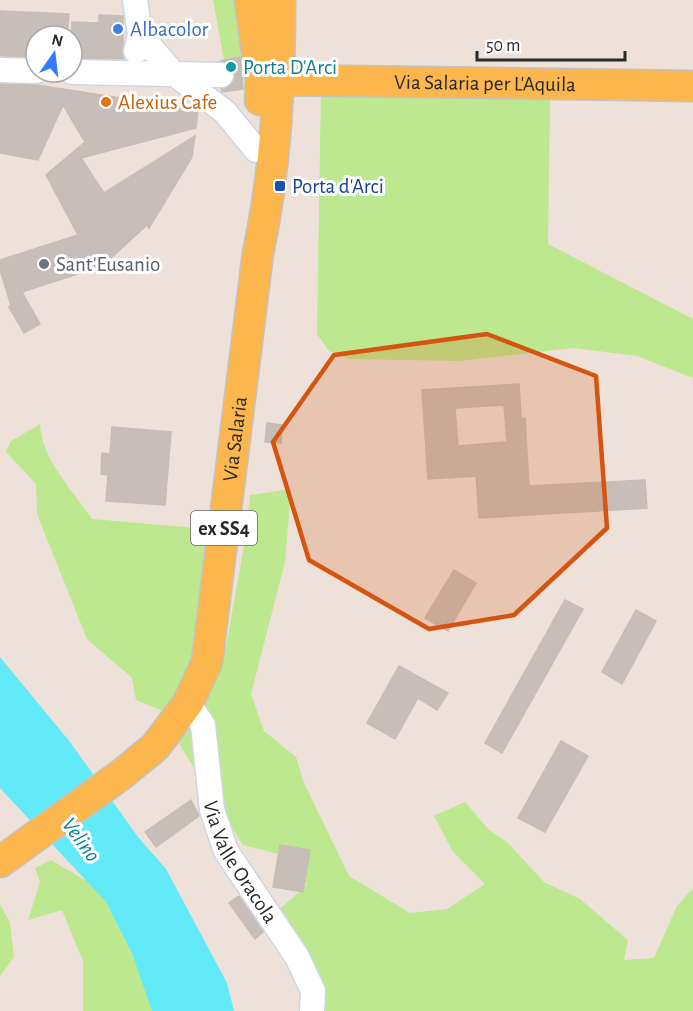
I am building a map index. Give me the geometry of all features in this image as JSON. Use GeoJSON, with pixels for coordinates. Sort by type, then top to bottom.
{"type":"FeatureCollection","features":[{"type":"Feature","properties":{"kind":"main road"},"geometry":{"type":"LineString","coordinates":[[250,0],[252,83]]}},
{"type":"Feature","properties":{"kind":"main road"},"geometry":{"type":"LineString","coordinates":[[252,83],[280,9]]}},
{"type":"Feature","properties":{"kind":"main road"},"geometry":{"type":"LineString","coordinates":[[280,9],[298,56],[311,72],[324,80]]}},
{"type":"Feature","properties":{"kind":"main road","name":"Via Salaria per L'Aquila"},"geometry":{"type":"LineString","coordinates":[[252,83],[324,80],[693,86]]}},
{"type":"Feature","properties":{"kind":"main road","name":"Via Salaria"},"geometry":{"type":"LineString","coordinates":[[252,83],[258,253]]}},
{"type":"Feature","properties":{"kind":"main road","name":"Via Salaria"},"geometry":{"type":"LineString","coordinates":[[0,862],[122,774],[155,747],[188,703],[207,662],[219,586],[258,253],[266,215],[252,83]]}},
{"type":"Feature","properties":{"kind":"street"},"geometry":{"type":"LineString","coordinates":[[123,72],[134,60],[140,35],[135,0]]}},
{"type":"Feature","properties":{"kind":"street"},"geometry":{"type":"LineString","coordinates":[[140,35],[173,73],[225,112],[256,150]]}},
{"type":"Feature","properties":{"kind":"street"},"geometry":{"type":"LineString","coordinates":[[0,70],[24,71]]}},
{"type":"Feature","properties":{"kind":"street"},"geometry":{"type":"LineString","coordinates":[[84,72],[173,73],[252,83]]}},
{"type":"Feature","properties":{"kind":"street","name":"Via Valle Oracola"},"geometry":{"type":"LineString","coordinates":[[188,703],[203,726],[212,810],[226,851],[297,957],[313,991],[312,1011]]}},
{"type":"Feature","properties":{"kind":"highlighted area"},"geometry":{"type":"Polygon","coordinates":[[[487,334],[596,376],[607,528],[514,615],[429,629],[309,560],[273,442],[334,355],[487,334]]]}},
{"type":"Feature","properties":{"kind":"green space"},"geometry":{"type":"Polygon","coordinates":[[[213,0],[243,0],[248,40],[240,57],[224,60],[213,0]]]}},
{"type":"Feature","properties":{"kind":"green space"},"geometry":{"type":"Polygon","coordinates":[[[321,88],[550,96],[548,244],[693,319],[693,378],[637,356],[574,348],[459,361],[349,359],[329,351],[317,334],[321,88]]]}},
{"type":"Feature","properties":{"kind":"green space"},"geometry":{"type":"Polygon","coordinates":[[[40,424],[42,437],[52,462],[92,519],[208,529],[197,646],[226,646],[246,535],[250,495],[291,489],[285,562],[251,694],[264,731],[296,757],[304,783],[349,876],[410,913],[447,909],[485,884],[453,852],[434,816],[465,802],[489,830],[507,842],[544,882],[580,899],[628,940],[624,960],[654,958],[677,906],[693,888],[693,1011],[306,1011],[309,1007],[274,914],[307,885],[289,857],[243,845],[178,742],[163,711],[136,700],[132,678],[87,639],[37,514],[36,484],[6,452],[11,441],[40,424]]]}},
{"type":"Feature","properties":{"kind":"green space"},"geometry":{"type":"Polygon","coordinates":[[[51,860],[90,883],[106,902],[177,1011],[83,1011],[83,961],[62,910],[28,920],[40,882],[35,868],[51,860]]]}},
{"type":"Feature","properties":{"kind":"green space"},"geometry":{"type":"Polygon","coordinates":[[[0,904],[10,923],[14,957],[0,976],[0,904]]]}},
{"type":"Feature","properties":{"kind":"water","name":"Velino"},"geometry":{"type":"Polygon","coordinates":[[[0,657],[70,742],[138,837],[166,869],[227,983],[234,1011],[152,1011],[132,953],[106,902],[0,788],[0,657]]]}},
{"type":"Feature","properties":{"kind":"building"},"geometry":{"type":"Polygon","coordinates":[[[0,11],[69,14],[68,24],[24,24],[24,57],[0,56],[0,11]]]}},
{"type":"Feature","properties":{"kind":"building"},"geometry":{"type":"Polygon","coordinates":[[[99,15],[123,16],[123,59],[84,58],[84,24],[72,24],[72,22],[99,23],[99,15]]]}},
{"type":"Feature","properties":{"kind":"building"},"geometry":{"type":"Polygon","coordinates":[[[240,57],[243,89],[222,92],[221,89],[233,83],[235,75],[229,63],[220,61],[240,57]]]}},
{"type":"Feature","properties":{"kind":"building"},"geometry":{"type":"Polygon","coordinates":[[[0,84],[37,85],[198,110],[196,128],[81,158],[104,193],[195,136],[192,157],[149,228],[147,225],[102,266],[22,292],[40,324],[24,333],[9,307],[11,306],[0,269],[0,260],[78,235],[46,175],[85,142],[63,105],[38,160],[0,153],[0,84]]]}},
{"type":"Feature","properties":{"kind":"building"},"geometry":{"type":"Polygon","coordinates":[[[519,384],[521,419],[525,418],[529,486],[645,480],[647,508],[479,518],[476,476],[428,479],[422,390],[519,384]],[[504,405],[455,408],[458,446],[507,442],[504,405]]]}},
{"type":"Feature","properties":{"kind":"building"},"geometry":{"type":"Polygon","coordinates":[[[267,423],[282,425],[281,443],[265,442],[267,423]]]}},
{"type":"Feature","properties":{"kind":"building"},"geometry":{"type":"Polygon","coordinates":[[[112,427],[171,432],[165,505],[106,501],[108,475],[101,474],[102,453],[110,454],[112,427]]]}},
{"type":"Feature","properties":{"kind":"building"},"geometry":{"type":"Polygon","coordinates":[[[454,570],[476,583],[448,631],[425,618],[454,570]]]}},
{"type":"Feature","properties":{"kind":"building"},"geometry":{"type":"Polygon","coordinates":[[[565,600],[583,609],[502,753],[485,743],[565,600]]]}},
{"type":"Feature","properties":{"kind":"building"},"geometry":{"type":"Polygon","coordinates":[[[636,610],[656,621],[622,684],[602,672],[636,610]]]}},
{"type":"Feature","properties":{"kind":"building"},"geometry":{"type":"Polygon","coordinates":[[[399,666],[448,693],[437,710],[418,698],[395,739],[367,723],[399,666]]]}},
{"type":"Feature","properties":{"kind":"building"},"geometry":{"type":"Polygon","coordinates":[[[561,741],[588,756],[545,832],[518,818],[561,741]]]}},
{"type":"Feature","properties":{"kind":"building"},"geometry":{"type":"Polygon","coordinates":[[[191,800],[199,816],[156,847],[145,832],[191,800]]]}},
{"type":"Feature","properties":{"kind":"building"},"geometry":{"type":"Polygon","coordinates":[[[280,845],[310,850],[303,892],[273,887],[280,845]]]}},
{"type":"Feature","properties":{"kind":"building"},"geometry":{"type":"Polygon","coordinates":[[[239,896],[263,932],[255,939],[229,903],[239,896]]]}},
{"type":"Feature","properties":{"kind":"tunnel"},"geometry":{"type":"LineString","coordinates":[[221,75],[242,77]]}},
{"type":"Feature","properties":{"kind":"place","name":"Albacolor"},"geometry":{"type":"Point","coordinates":[118,29]}},
{"type":"Feature","properties":{"kind":"place","name":"Porta D'Arci"},"geometry":{"type":"Point","coordinates":[231,67]}},
{"type":"Feature","properties":{"kind":"place","name":"Alexius Cafe"},"geometry":{"type":"Point","coordinates":[106,102]}},
{"type":"Feature","properties":{"kind":"place","name":"Porta d'Arci"},"geometry":{"type":"Point","coordinates":[280,186]}},
{"type":"Feature","properties":{"kind":"place","name":"Sant'Eusanio"},"geometry":{"type":"Point","coordinates":[44,264]}}]}
